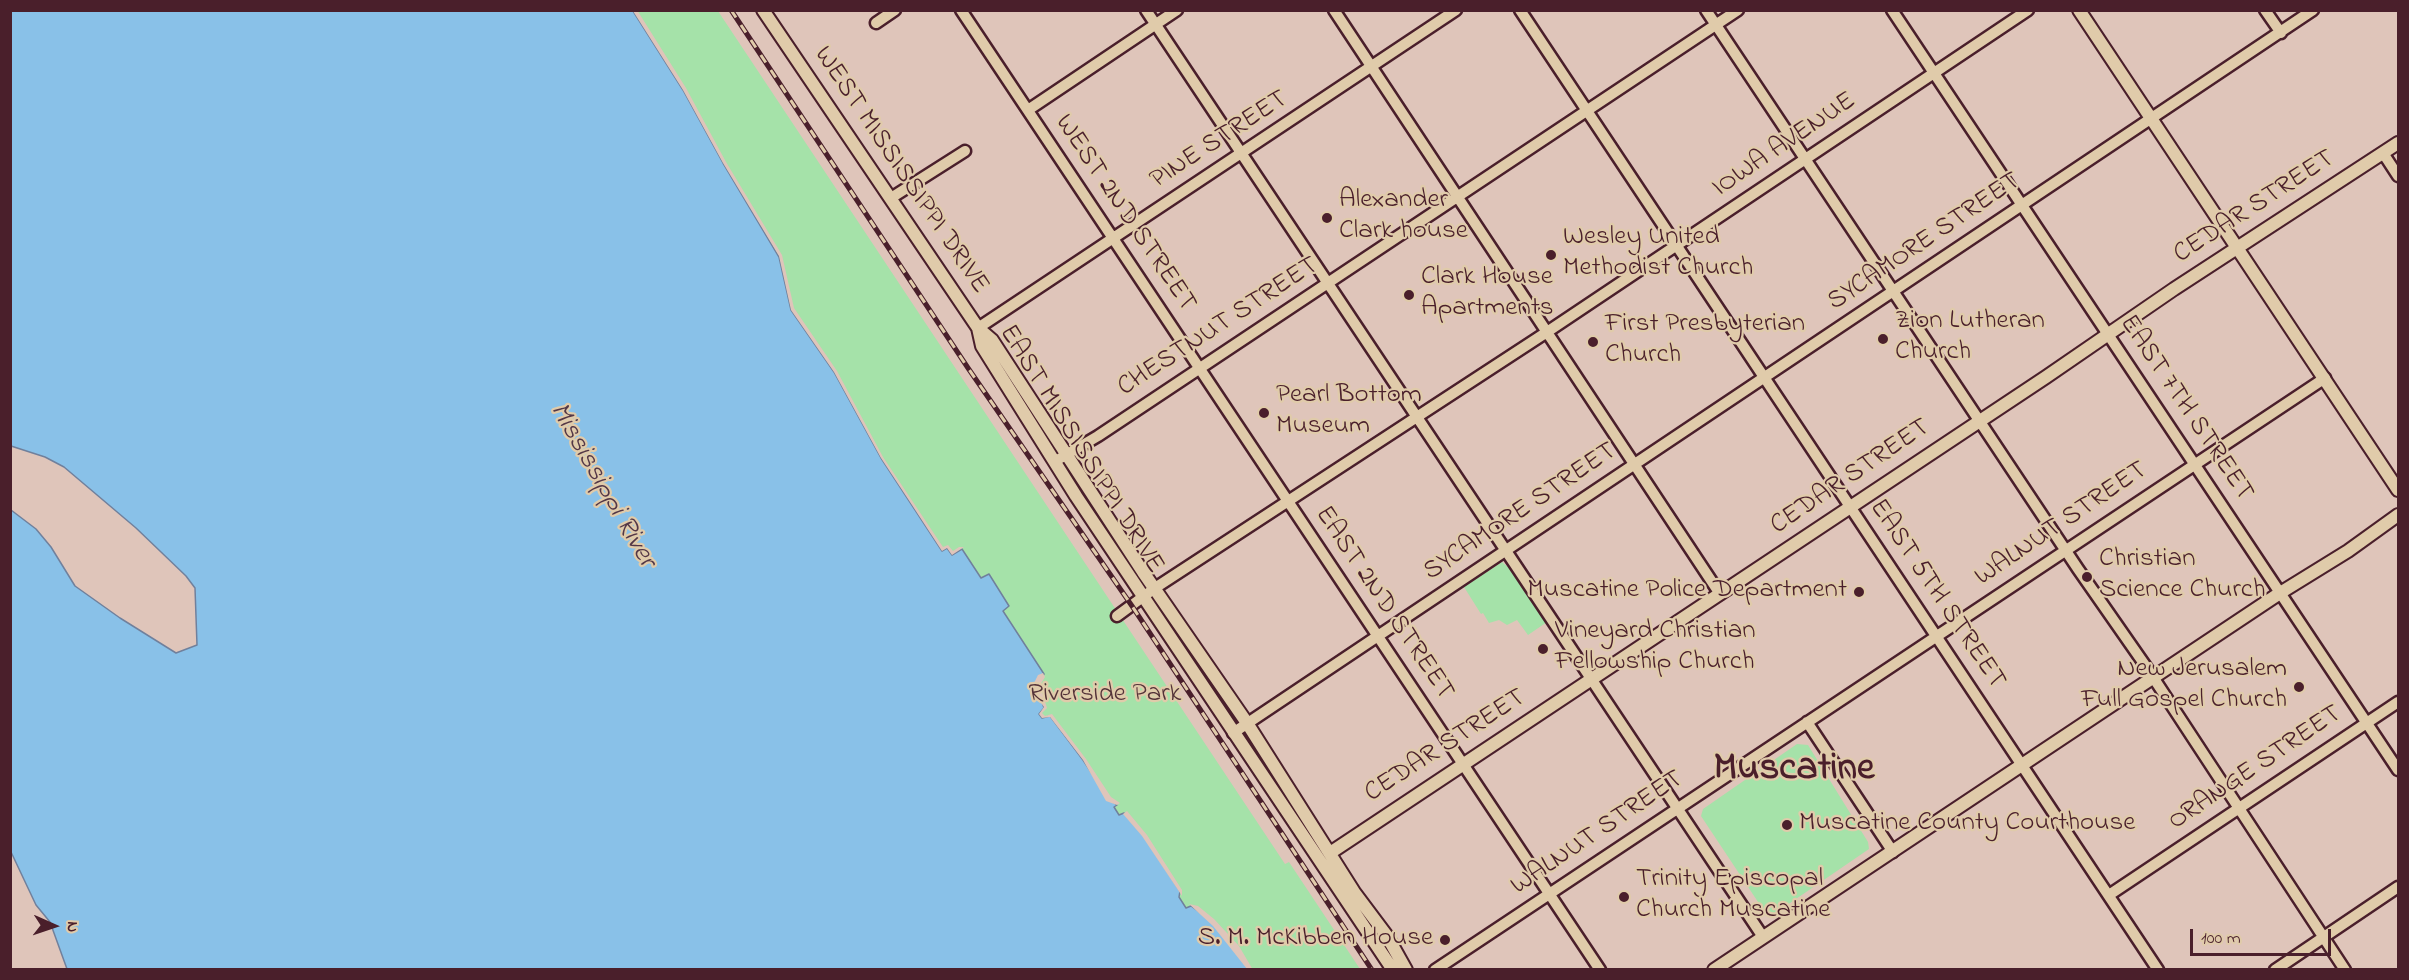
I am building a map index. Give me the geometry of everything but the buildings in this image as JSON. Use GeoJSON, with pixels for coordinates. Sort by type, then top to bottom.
{"type":"FeatureCollection","features":[{"type":"Feature","properties":{"kind":"main road","name":"WEST MISSISSIPPI DRIVE"},"geometry":{"type":"LineString","coordinates":[[763,10],[978,328]]}},
{"type":"Feature","properties":{"kind":"main road"},"geometry":{"type":"LineString","coordinates":[[2079,10],[2398,490]]}},
{"type":"Feature","properties":{"kind":"main road","name":"CEDAR STREET"},"geometry":{"type":"LineString","coordinates":[[1330,853],[2398,143]]}},
{"type":"Feature","properties":{"kind":"main road","name":"EAST MISSISSIPPI DRIVE"},"geometry":{"type":"LineString","coordinates":[[978,328],[992,339],[1155,588],[1247,723],[1354,892],[1387,936],[1406,969]]}},
{"type":"Feature","properties":{"kind":"main road","name":"EAST MISSISSIPPI DRIVE"},"geometry":{"type":"LineString","coordinates":[[978,328],[982,346],[1054,463],[1393,969]]}},
{"type":"Feature","properties":{"kind":"main road"},"geometry":{"type":"LineString","coordinates":[[1714,969],[2280,593],[2348,551],[2398,515]]}},
{"type":"Feature","properties":{"kind":"street"},"geometry":{"type":"LineString","coordinates":[[876,23],[895,10]]}},
{"type":"Feature","properties":{"kind":"street","name":"WEST 2ND STREET"},"geometry":{"type":"LineString","coordinates":[[961,10],[1288,502]]}},
{"type":"Feature","properties":{"kind":"street"},"geometry":{"type":"LineString","coordinates":[[1146,10],[1763,937]]}},
{"type":"Feature","properties":{"kind":"street"},"geometry":{"type":"LineString","coordinates":[[1028,110],[1177,10]]}},
{"type":"Feature","properties":{"kind":"street"},"geometry":{"type":"LineString","coordinates":[[1334,10],[1720,594]]}},
{"type":"Feature","properties":{"kind":"street","name":"PINE STREET"},"geometry":{"type":"LineString","coordinates":[[978,328],[1456,10]]}},
{"type":"Feature","properties":{"kind":"street","name":"EAST 5TH STREET"},"geometry":{"type":"LineString","coordinates":[[1520,10],[2158,969]]}},
{"type":"Feature","properties":{"kind":"street"},"geometry":{"type":"LineString","coordinates":[[1706,10],[2344,969]]}},
{"type":"Feature","properties":{"kind":"street","name":"CHESTNUT STREET"},"geometry":{"type":"LineString","coordinates":[[1054,463],[1738,10]]}},
{"type":"Feature","properties":{"kind":"street","name":"EAST 7TH STREET"},"geometry":{"type":"LineString","coordinates":[[1892,10],[2398,770]]}},
{"type":"Feature","properties":{"kind":"street","name":"IOWA AVENUE"},"geometry":{"type":"LineString","coordinates":[[1117,616],[1155,588],[1546,332],[2028,10]]}},
{"type":"Feature","properties":{"kind":"street"},"geometry":{"type":"LineString","coordinates":[[2265,10],[2281,33]]}},
{"type":"Feature","properties":{"kind":"street","name":"SYCAMORE STREET"},"geometry":{"type":"LineString","coordinates":[[1233,733],[2313,10]]}},
{"type":"Feature","properties":{"kind":"street"},"geometry":{"type":"LineString","coordinates":[[891,198],[965,151]]}},
{"type":"Feature","properties":{"kind":"street"},"geometry":{"type":"LineString","coordinates":[[2383,153],[2398,176]]}},
{"type":"Feature","properties":{"kind":"street","name":"WALNUT STREET"},"geometry":{"type":"LineString","coordinates":[[1436,969],[2325,378]]}},
{"type":"Feature","properties":{"kind":"street","name":"EAST 2ND STREET"},"geometry":{"type":"LineString","coordinates":[[1288,502],[1600,969]]}},
{"type":"Feature","properties":{"kind":"street","name":"ORANGE STREET"},"geometry":{"type":"LineString","coordinates":[[2109,895],[2398,702]]}},
{"type":"Feature","properties":{"kind":"street"},"geometry":{"type":"LineString","coordinates":[[1807,722],[1893,852]]}},
{"type":"Feature","properties":{"kind":"street"},"geometry":{"type":"LineString","coordinates":[[2275,969],[2398,887]]}},
{"type":"Feature","properties":{"kind":"green space","name":"Riverside Park"},"geometry":{"type":"Polygon","coordinates":[[[633,11],[718,11],[1285,864],[1289,862],[1360,969],[1250,969],[1189,907],[1186,908],[1139,848],[1052,782],[1018,635],[1002,610],[1008,606],[975,596],[912,505],[791,310],[683,90],[633,11]]]}},
{"type":"Feature","properties":{"kind":"green space"},"geometry":{"type":"Polygon","coordinates":[[[1502,562],[1509,568],[1547,622],[1528,635],[1517,620],[1507,625],[1499,620],[1489,623],[1464,587],[1502,562]]]}},
{"type":"Feature","properties":{"kind":"green space"},"geometry":{"type":"Polygon","coordinates":[[[1797,744],[1808,745],[1868,842],[1869,849],[1774,914],[1764,911],[1701,816],[1703,809],[1797,744]]]}},
{"type":"Feature","properties":{"kind":"water","name":"Mississippi River"},"geometry":{"type":"Polygon","coordinates":[[[11,11],[633,11],[683,90],[779,257],[791,310],[834,372],[881,458],[942,551],[947,548],[952,555],[962,549],[981,578],[989,574],[1009,606],[1003,611],[1044,674],[1037,685],[1044,708],[1039,714],[1042,718],[1050,716],[1109,799],[1117,805],[1114,807],[1119,815],[1124,813],[1144,836],[1180,891],[1179,897],[1186,908],[1191,906],[1212,921],[1250,969],[67,969],[50,922],[36,905],[11,852],[11,510],[36,529],[51,547],[75,586],[176,653],[197,645],[195,588],[186,576],[136,528],[64,467],[45,457],[11,446],[11,11]]]}},
{"type":"Feature","properties":{"kind":"pier"},"geometry":{"type":"Polygon","coordinates":[[[637,10],[686,88],[726,162],[782,255],[794,308],[837,371],[883,457],[943,547],[948,545],[953,551],[964,547],[952,555],[947,548],[942,551],[881,458],[834,372],[791,310],[779,256],[723,163],[683,90],[633,11],[637,10]]]}},
{"type":"Feature","properties":{"kind":"pier"},"geometry":{"type":"Polygon","coordinates":[[[1043,673],[1045,677],[1040,685],[1047,708],[1042,713],[1045,716],[1052,714],[1111,797],[1120,803],[1117,805],[1106,801],[1083,760],[1050,717],[1042,718],[1039,714],[1044,707],[1034,693],[1033,685],[1038,675],[1043,673]]]}},
{"type":"Feature","properties":{"kind":"pier"},"geometry":{"type":"Polygon","coordinates":[[[1127,811],[1147,835],[1182,890],[1182,896],[1142,836],[1123,814],[1127,811]]]}},
{"type":"Feature","properties":{"kind":"pier"},"geometry":{"type":"Polygon","coordinates":[[[1189,904],[1198,906],[1214,919],[1239,946],[1253,970],[1247,969],[1213,926],[1189,904]]]}},
{"type":"Feature","properties":{"kind":"railway"},"geometry":{"type":"LineString","coordinates":[[731,10],[968,368],[1132,606],[1372,970]]}},
{"type":"Feature","properties":{"kind":"place","name":"Alexander Clark house"},"geometry":{"type":"Point","coordinates":[1327,218]}},
{"type":"Feature","properties":{"kind":"place","name":"Wesley United Methodist Church"},"geometry":{"type":"Point","coordinates":[1551,255]}},
{"type":"Feature","properties":{"kind":"place","name":"Clark House Apartments"},"geometry":{"type":"Point","coordinates":[1409,295]}},
{"type":"Feature","properties":{"kind":"place","name":"Zion Lutheran Church"},"geometry":{"type":"Point","coordinates":[1883,339]}},
{"type":"Feature","properties":{"kind":"place","name":"First Presbyterian Church"},"geometry":{"type":"Point","coordinates":[1593,342]}},
{"type":"Feature","properties":{"kind":"place","name":"Pearl Bottom Museum"},"geometry":{"type":"Point","coordinates":[1264,413]}},
{"type":"Feature","properties":{"kind":"place","name":"Christian Science Church"},"geometry":{"type":"Point","coordinates":[2087,577]}},
{"type":"Feature","properties":{"kind":"place","name":"Muscatine Police Department"},"geometry":{"type":"Point","coordinates":[1859,592]}},
{"type":"Feature","properties":{"kind":"place","name":"Vineyard Christian Fellowship Church"},"geometry":{"type":"Point","coordinates":[1543,649]}},
{"type":"Feature","properties":{"kind":"place","name":"New Jerusalem Full Gospel Church"},"geometry":{"type":"Point","coordinates":[2299,687]}},
{"type":"Feature","properties":{"kind":"place","name":"Muscatine County Courthouse"},"geometry":{"type":"Point","coordinates":[1787,825]}},
{"type":"Feature","properties":{"kind":"place","name":"Trinity Episcopal Church Muscatine"},"geometry":{"type":"Point","coordinates":[1624,897]}},
{"type":"Feature","properties":{"kind":"place","name":"S. M. McKibben House"},"geometry":{"type":"Point","coordinates":[1445,940]}},
{"type":"Feature","properties":{"kind":"district","name":"Muscatine"},"geometry":{"type":"Point","coordinates":[1794,772]}}]}
